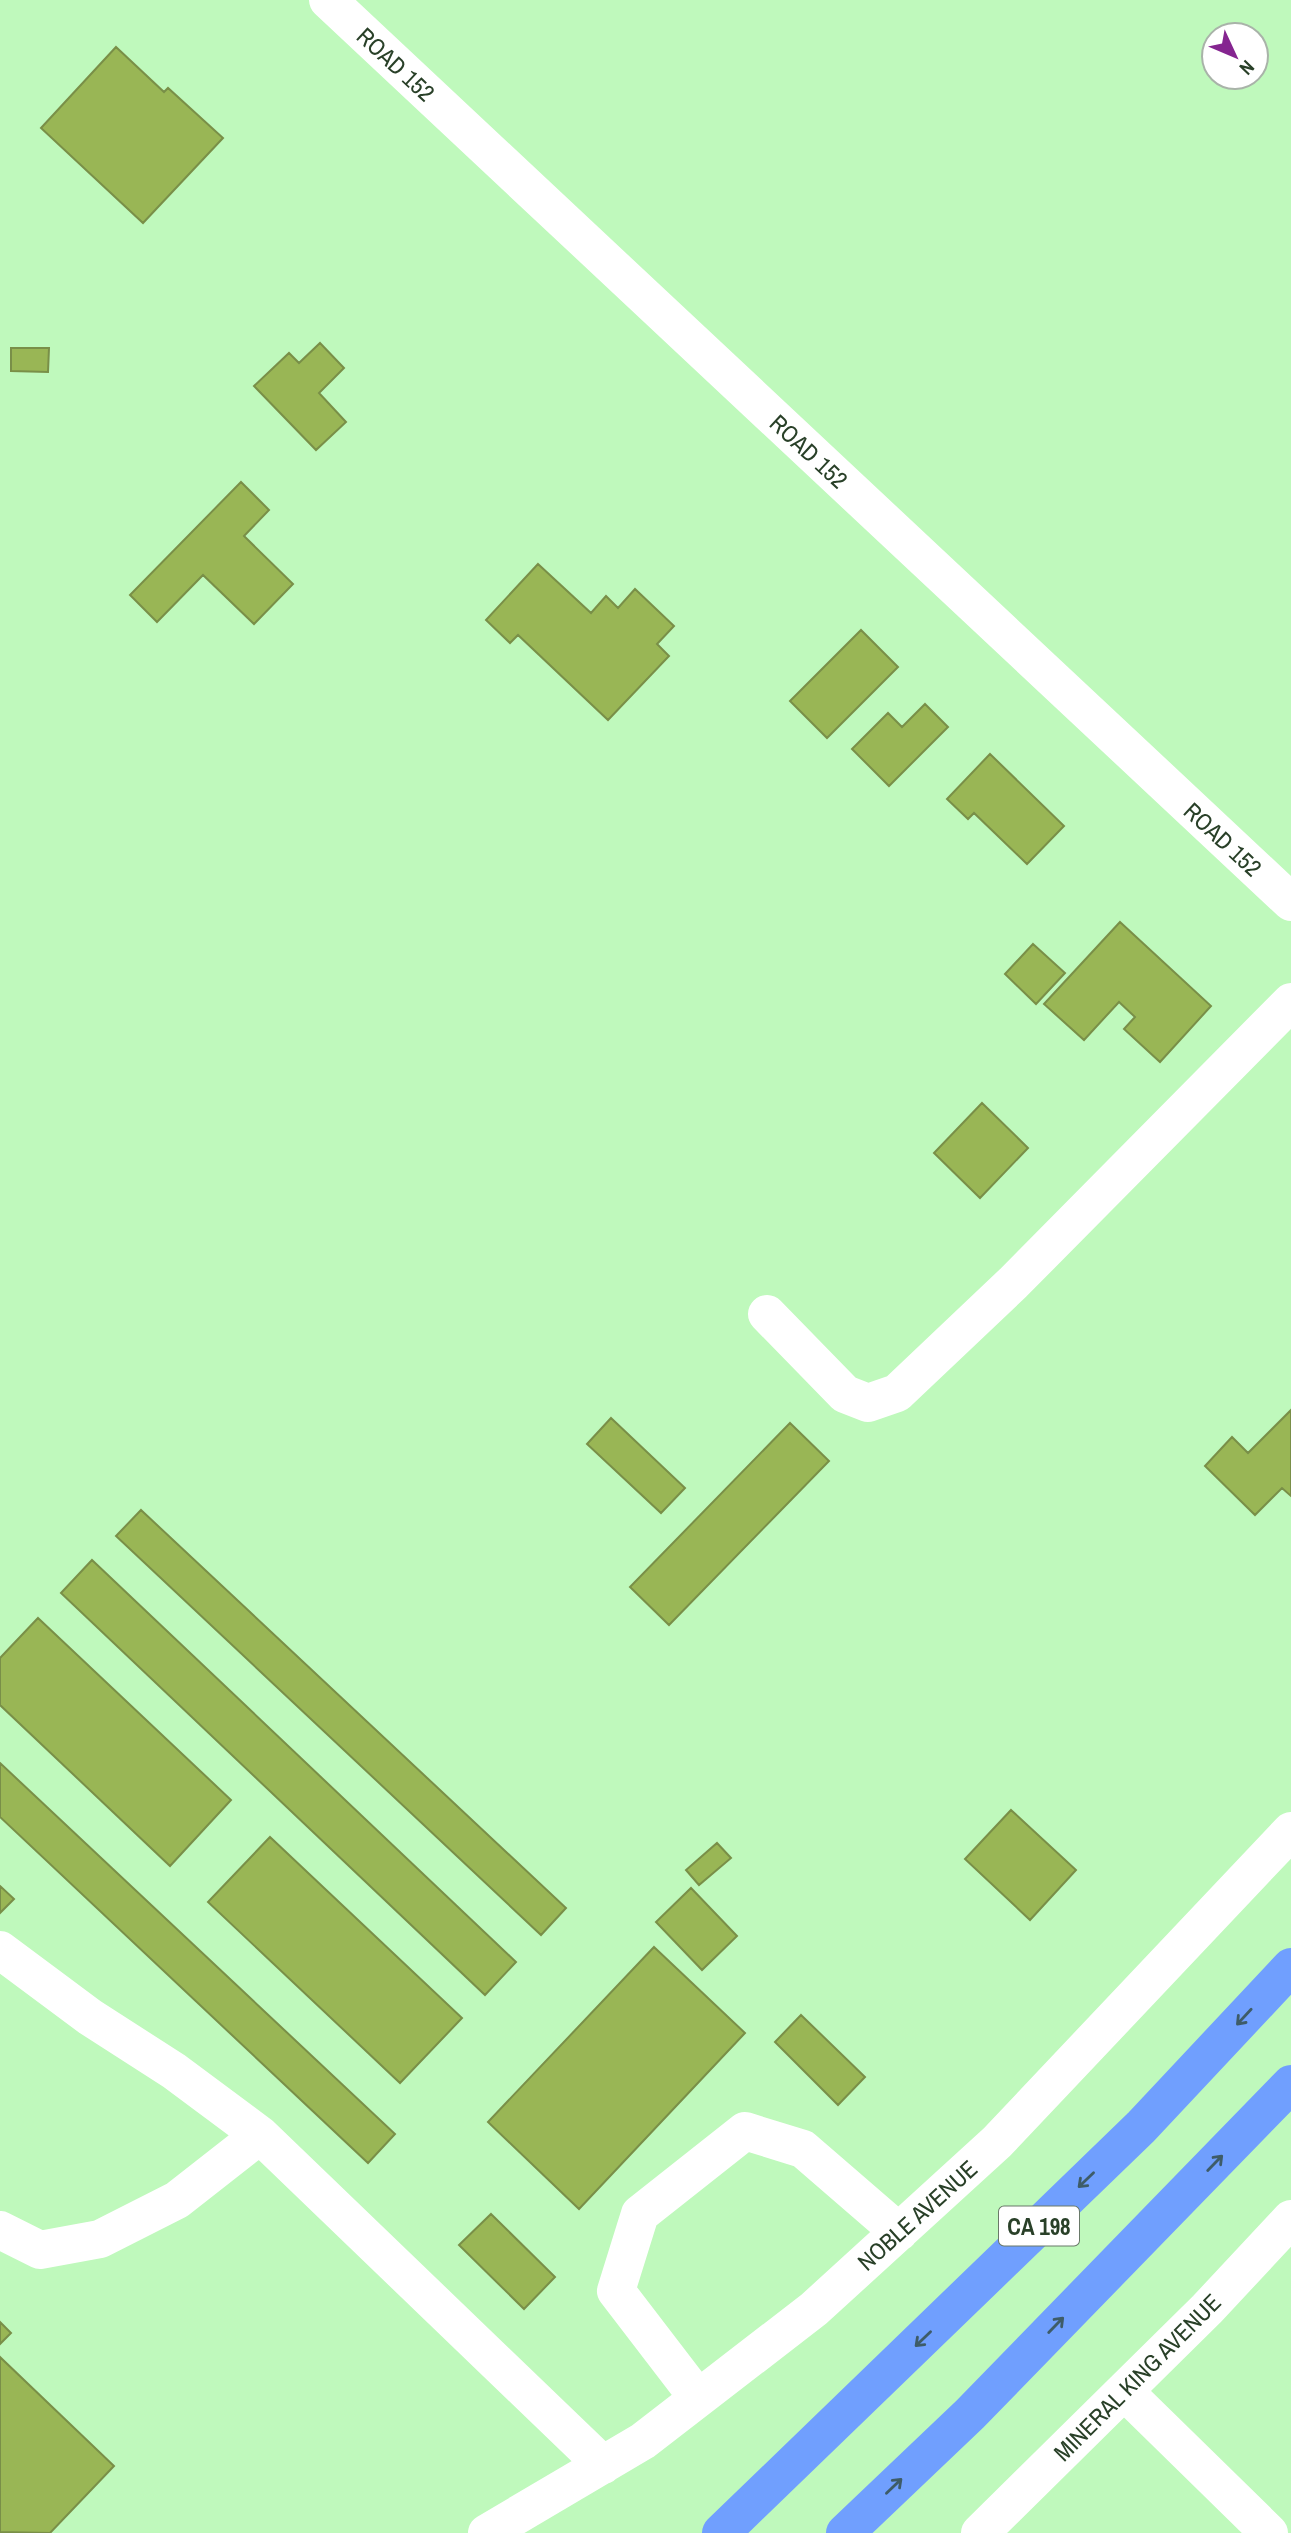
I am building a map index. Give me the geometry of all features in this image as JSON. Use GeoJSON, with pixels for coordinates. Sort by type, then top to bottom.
{"type":"FeatureCollection","features":[{"type":"Feature","properties":{"kind":"highway","name":"CA 198"},"geometry":{"type":"LineString","coordinates":[[721,2533],[1141,2127],[1291,1967]]}},
{"type":"Feature","properties":{"kind":"highway"},"geometry":{"type":"LineString","coordinates":[[845,2533],[970,2414],[1291,2084]]}},
{"type":"Feature","properties":{"kind":"highway"},"geometry":{"type":"LineString","coordinates":[[698,2533],[779,2475]]}},
{"type":"Feature","properties":{"kind":"street","name":"ROAD 152"},"geometry":{"type":"LineString","coordinates":[[328,0],[1291,902]]}},
{"type":"Feature","properties":{"kind":"street"},"geometry":{"type":"LineString","coordinates":[[767,1314],[845,1394],[868,1403],[897,1393],[1013,1283],[1291,1002]]}},
{"type":"Feature","properties":{"kind":"street","name":"NOBLE AVENUE"},"geometry":{"type":"LineString","coordinates":[[487,2533],[643,2441],[814,2309],[997,2142],[1291,1831]]}},
{"type":"Feature","properties":{"kind":"street"},"geometry":{"type":"LineString","coordinates":[[0,1950],[90,2017],[174,2071],[260,2135],[603,2465]]}},
{"type":"Feature","properties":{"kind":"street"},"geometry":{"type":"LineString","coordinates":[[698,2398],[616,2291],[640,2214],[745,2131],[803,2149],[899,2232]]}},
{"type":"Feature","properties":{"kind":"street"},"geometry":{"type":"LineString","coordinates":[[0,2230],[40,2250],[100,2239],[177,2200],[260,2135]]}},
{"type":"Feature","properties":{"kind":"street","name":"MINERAL KING AVENUE"},"geometry":{"type":"LineString","coordinates":[[980,2533],[1207,2309],[1291,2219]]}},
{"type":"Feature","properties":{"kind":"street"},"geometry":{"type":"LineString","coordinates":[[1124,2391],[1269,2533]]}},
{"type":"Feature","properties":{"kind":"building"},"geometry":{"type":"Polygon","coordinates":[[[116,47],[164,92],[168,88],[223,138],[143,223],[41,128],[116,47]]]}},
{"type":"Feature","properties":{"kind":"building"},"geometry":{"type":"Polygon","coordinates":[[[320,343],[344,368],[319,393],[346,422],[316,450],[254,386],[289,353],[299,363],[320,343]]]}},
{"type":"Feature","properties":{"kind":"building"},"geometry":{"type":"Polygon","coordinates":[[[11,348],[49,348],[48,372],[11,371],[11,348]]]}},
{"type":"Feature","properties":{"kind":"building"},"geometry":{"type":"Polygon","coordinates":[[[241,482],[269,510],[244,536],[293,584],[254,624],[203,575],[157,622],[130,595],[241,482]]]}},
{"type":"Feature","properties":{"kind":"building"},"geometry":{"type":"Polygon","coordinates":[[[538,564],[591,613],[606,596],[618,608],[635,589],[674,626],[657,644],[669,656],[608,720],[518,635],[510,643],[486,620],[538,564]]]}},
{"type":"Feature","properties":{"kind":"building"},"geometry":{"type":"Polygon","coordinates":[[[861,630],[898,667],[827,738],[790,701],[861,630]]]}},
{"type":"Feature","properties":{"kind":"building"},"geometry":{"type":"Polygon","coordinates":[[[925,704],[948,727],[889,786],[852,749],[888,713],[902,727],[925,704]]]}},
{"type":"Feature","properties":{"kind":"building"},"geometry":{"type":"Polygon","coordinates":[[[990,754],[1064,826],[1027,864],[974,813],[968,819],[947,799],[990,754]]]}},
{"type":"Feature","properties":{"kind":"building"},"geometry":{"type":"Polygon","coordinates":[[[1120,922],[1211,1006],[1160,1062],[1124,1029],[1135,1017],[1119,1002],[1084,1040],[1044,1004],[1120,922]]]}},
{"type":"Feature","properties":{"kind":"building"},"geometry":{"type":"Polygon","coordinates":[[[1033,944],[1065,973],[1036,1004],[1005,974],[1033,944]]]}},
{"type":"Feature","properties":{"kind":"building"},"geometry":{"type":"Polygon","coordinates":[[[982,1103],[1028,1148],[980,1198],[934,1153],[982,1103]]]}},
{"type":"Feature","properties":{"kind":"building"},"geometry":{"type":"Polygon","coordinates":[[[1291,1410],[1291,1496],[1282,1488],[1255,1515],[1205,1466],[1232,1437],[1248,1453],[1291,1410]]]}},
{"type":"Feature","properties":{"kind":"building"},"geometry":{"type":"Polygon","coordinates":[[[611,1418],[685,1488],[661,1513],[587,1444],[611,1418]]]}},
{"type":"Feature","properties":{"kind":"building"},"geometry":{"type":"Polygon","coordinates":[[[790,1423],[829,1461],[669,1625],[630,1587],[790,1423]]]}},
{"type":"Feature","properties":{"kind":"building"},"geometry":{"type":"Polygon","coordinates":[[[141,1510],[566,1908],[541,1935],[116,1536],[141,1510]]]}},
{"type":"Feature","properties":{"kind":"building"},"geometry":{"type":"Polygon","coordinates":[[[92,1560],[516,1962],[485,1995],[61,1593],[92,1560]]]}},
{"type":"Feature","properties":{"kind":"building"},"geometry":{"type":"Polygon","coordinates":[[[38,1618],[231,1800],[170,1866],[0,1705],[0,1658],[38,1618]]]}},
{"type":"Feature","properties":{"kind":"building"},"geometry":{"type":"Polygon","coordinates":[[[0,1763],[395,2134],[368,2163],[0,1817],[0,1763]]]}},
{"type":"Feature","properties":{"kind":"building"},"geometry":{"type":"Polygon","coordinates":[[[1011,1810],[1076,1870],[1030,1920],[965,1859],[1011,1810]]]}},
{"type":"Feature","properties":{"kind":"building"},"geometry":{"type":"Polygon","coordinates":[[[270,1837],[462,2018],[400,2083],[208,1902],[270,1837]]]}},
{"type":"Feature","properties":{"kind":"building"},"geometry":{"type":"Polygon","coordinates":[[[717,1843],[731,1858],[699,1885],[686,1870],[717,1843]]]}},
{"type":"Feature","properties":{"kind":"building"},"geometry":{"type":"Polygon","coordinates":[[[0,1886],[14,1899],[0,1913],[0,1886]]]}},
{"type":"Feature","properties":{"kind":"building"},"geometry":{"type":"Polygon","coordinates":[[[691,1888],[737,1936],[702,1970],[656,1922],[691,1888]]]}},
{"type":"Feature","properties":{"kind":"building"},"geometry":{"type":"Polygon","coordinates":[[[654,1947],[745,2033],[579,2209],[488,2122],[654,1947]]]}},
{"type":"Feature","properties":{"kind":"building"},"geometry":{"type":"Polygon","coordinates":[[[801,2015],[865,2077],[838,2105],[775,2042],[801,2015]]]}},
{"type":"Feature","properties":{"kind":"building"},"geometry":{"type":"Polygon","coordinates":[[[491,2214],[555,2277],[524,2309],[459,2245],[491,2214]]]}},
{"type":"Feature","properties":{"kind":"building"},"geometry":{"type":"Polygon","coordinates":[[[0,2322],[11,2333],[0,2344],[0,2322]]]}},
{"type":"Feature","properties":{"kind":"building"},"geometry":{"type":"Polygon","coordinates":[[[0,2357],[114,2466],[50,2533],[0,2532],[0,2357]]]}}]}
